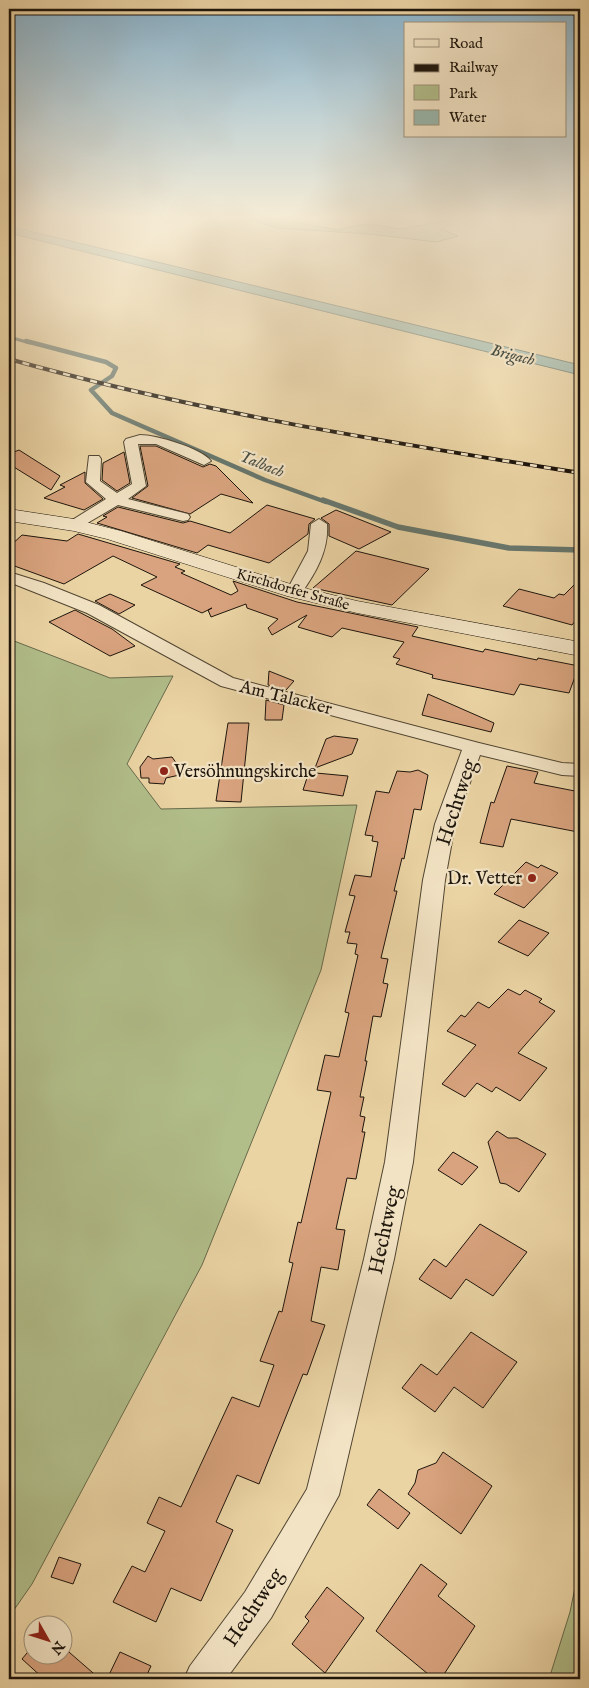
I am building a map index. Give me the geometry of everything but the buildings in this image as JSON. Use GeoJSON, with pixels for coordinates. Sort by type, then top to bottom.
{"type":"FeatureCollection","features":[{"type":"Feature","properties":{"kind":"main road","name":"Kirchdorfer Straße"},"geometry":{"type":"LineString","coordinates":[[9,514],[74,525],[114,535],[294,592],[433,623],[580,649]]}},
{"type":"Feature","properties":{"kind":"street"},"geometry":{"type":"LineString","coordinates":[[74,525],[139,486],[132,442],[139,438],[152,439],[204,461]]}},
{"type":"Feature","properties":{"kind":"street"},"geometry":{"type":"LineString","coordinates":[[94,459],[93,482],[116,500],[183,517]]}},
{"type":"Feature","properties":{"kind":"street"},"geometry":{"type":"LineString","coordinates":[[294,592],[314,557],[321,538],[319,524]]}},
{"type":"Feature","properties":{"kind":"street","name":"Am Talacker"},"geometry":{"type":"LineString","coordinates":[[9,577],[38,586],[93,609],[227,682],[473,747],[562,769],[580,770]]}},
{"type":"Feature","properties":{"kind":"street","name":"Hechtweg"},"geometry":{"type":"LineString","coordinates":[[203,1679],[258,1605],[322,1495],[379,1259],[399,1162],[434,880],[445,824],[473,747]]}},
{"type":"Feature","properties":{"kind":"green space"},"geometry":{"type":"Polygon","coordinates":[[[9,639],[110,678],[173,676],[127,764],[161,809],[357,805],[321,970],[202,1265],[32,1584],[9,1617],[9,639]]]}},
{"type":"Feature","properties":{"kind":"green space"},"geometry":{"type":"Polygon","coordinates":[[[580,1563],[580,1679],[549,1679],[570,1612],[580,1563]]]}},
{"type":"Feature","properties":{"kind":"water","name":"Brigach"},"geometry":{"type":"Polygon","coordinates":[[[257,295],[292,295],[580,365],[580,375],[257,295]]]}},
{"type":"Feature","properties":{"kind":"waterway","name":"Talbach"},"geometry":{"type":"LineString","coordinates":[[9,337],[30,343]]}},
{"type":"Feature","properties":{"kind":"waterway","name":"Talbach"},"geometry":{"type":"LineString","coordinates":[[26,341],[106,362],[116,368],[112,376],[91,390],[112,413],[265,480],[326,502]]}},
{"type":"Feature","properties":{"kind":"waterway","name":"Talbach"},"geometry":{"type":"LineString","coordinates":[[323,500],[398,527],[509,548],[580,550]]}},
{"type":"Feature","properties":{"kind":"railway"},"geometry":{"type":"LineString","coordinates":[[9,359],[80,378],[222,410],[436,450],[580,473]]}},
{"type":"Feature","properties":{"kind":"place","name":"Versöhnungskirche"},"geometry":{"type":"Point","coordinates":[164,771]}},
{"type":"Feature","properties":{"kind":"place","name":"Dr. Vetter"},"geometry":{"type":"Point","coordinates":[532,878]}}]}
